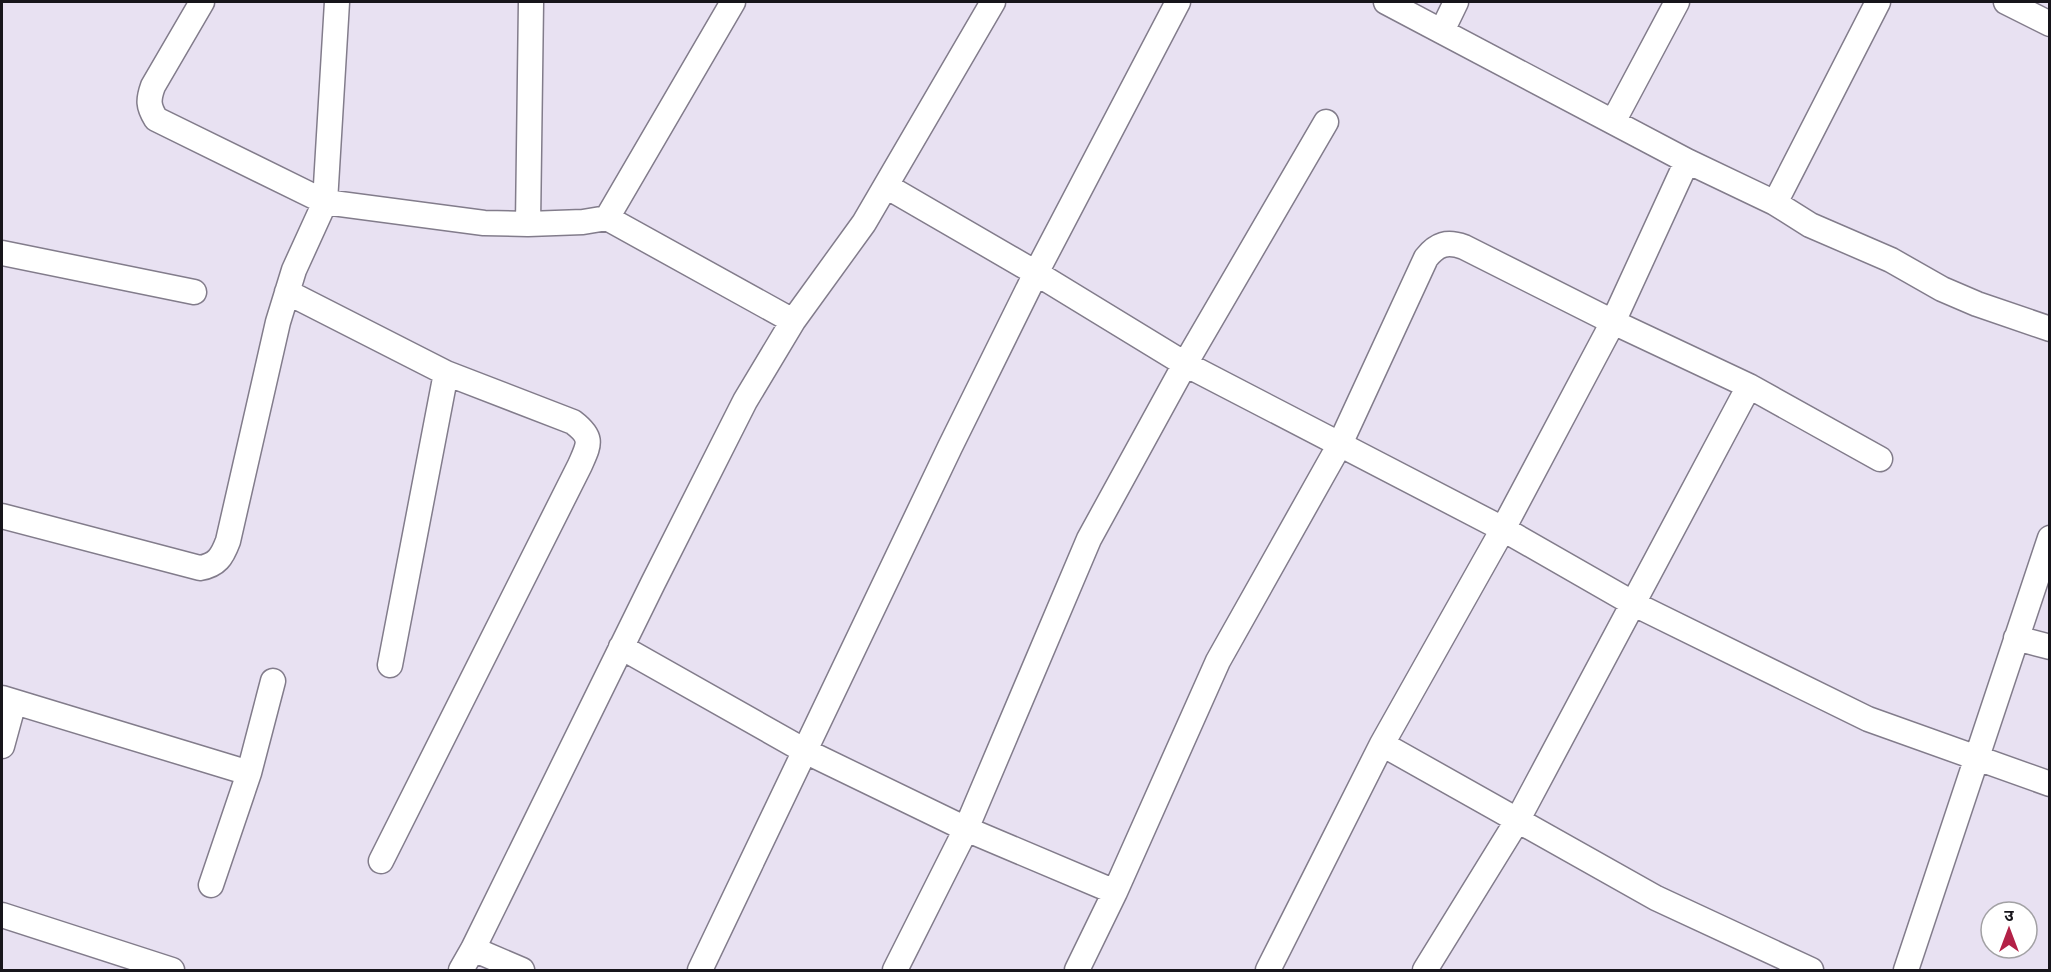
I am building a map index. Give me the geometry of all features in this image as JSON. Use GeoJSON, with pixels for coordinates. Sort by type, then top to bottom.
{"type":"FeatureCollection","features":[{"type":"Feature","properties":{"kind":"street"},"geometry":{"type":"LineString","coordinates":[[202,2],[153,86],[148,100],[150,110],[156,119],[170,128],[325,202],[484,223],[583,222],[607,218],[793,321]]}},
{"type":"Feature","properties":{"kind":"street"},"geometry":{"type":"LineString","coordinates":[[2,516],[200,568],[212,566],[223,555],[228,542],[278,322],[294,270],[325,202],[337,2]]}},
{"type":"Feature","properties":{"kind":"street"},"geometry":{"type":"LineString","coordinates":[[528,224],[531,2]]}},
{"type":"Feature","properties":{"kind":"street"},"geometry":{"type":"LineString","coordinates":[[461,970],[744,401],[793,321],[864,223],[993,2]]}},
{"type":"Feature","properties":{"kind":"street"},"geometry":{"type":"LineString","coordinates":[[700,970],[950,447],[1036,273],[1178,2]]}},
{"type":"Feature","properties":{"kind":"street"},"geometry":{"type":"LineString","coordinates":[[1386,2],[1687,161],[1775,203],[1810,225],[1891,260],[1942,289],[2049,329]]}},
{"type":"Feature","properties":{"kind":"street"},"geometry":{"type":"LineString","coordinates":[[1442,31],[1455,2]]}},
{"type":"Feature","properties":{"kind":"street"},"geometry":{"type":"LineString","coordinates":[[1613,122],[1677,2]]}},
{"type":"Feature","properties":{"kind":"street"},"geometry":{"type":"LineString","coordinates":[[1775,203],[1878,2]]}},
{"type":"Feature","properties":{"kind":"street"},"geometry":{"type":"LineString","coordinates":[[2006,2],[2049,24]]}},
{"type":"Feature","properties":{"kind":"street"},"geometry":{"type":"LineString","coordinates":[[607,218],[726,4]]}},
{"type":"Feature","properties":{"kind":"street"},"geometry":{"type":"LineString","coordinates":[[895,970],[966,829],[1089,539],[1185,364],[1326,122]]}},
{"type":"Feature","properties":{"kind":"street"},"geometry":{"type":"LineString","coordinates":[[1268,970],[1382,744],[1503,529],[1613,322],[1687,161]]}},
{"type":"Feature","properties":{"kind":"street"},"geometry":{"type":"LineString","coordinates":[[886,186],[1036,273],[1185,364],[1503,529],[1634,604],[1868,719],[2049,784]]}},
{"type":"Feature","properties":{"kind":"street"},"geometry":{"type":"LineString","coordinates":[[1077,970],[1115,892],[1218,661],[1340,444],[1426,258],[1434,247],[1445,243],[1464,247],[1613,322],[1749,386],[1880,459]]}},
{"type":"Feature","properties":{"kind":"street"},"geometry":{"type":"LineString","coordinates":[[2,253],[194,292]]}},
{"type":"Feature","properties":{"kind":"street"},"geometry":{"type":"LineString","coordinates":[[287,292],[446,373],[573,422],[583,430],[589,445],[381,861]]}},
{"type":"Feature","properties":{"kind":"street"},"geometry":{"type":"LineString","coordinates":[[390,665],[446,373]]}},
{"type":"Feature","properties":{"kind":"street"},"geometry":{"type":"LineString","coordinates":[[1425,970],[1517,821],[1749,386]]}},
{"type":"Feature","properties":{"kind":"street"},"geometry":{"type":"LineString","coordinates":[[1906,970],[2049,538]]}},
{"type":"Feature","properties":{"kind":"street"},"geometry":{"type":"LineString","coordinates":[[2016,638],[2049,647]]}},
{"type":"Feature","properties":{"kind":"street"},"geometry":{"type":"LineString","coordinates":[[621,647],[805,752],[966,829],[1115,892]]}},
{"type":"Feature","properties":{"kind":"street"},"geometry":{"type":"LineString","coordinates":[[211,885],[249,773],[273,681]]}},
{"type":"Feature","properties":{"kind":"street"},"geometry":{"type":"LineString","coordinates":[[2,746],[8,700],[249,773]]}},
{"type":"Feature","properties":{"kind":"street"},"geometry":{"type":"LineString","coordinates":[[1382,744],[1656,898],[1810,970]]}},
{"type":"Feature","properties":{"kind":"street"},"geometry":{"type":"LineString","coordinates":[[2,915],[172,970]]}},
{"type":"Feature","properties":{"kind":"street"},"geometry":{"type":"LineString","coordinates":[[473,949],[522,970]]}}]}
